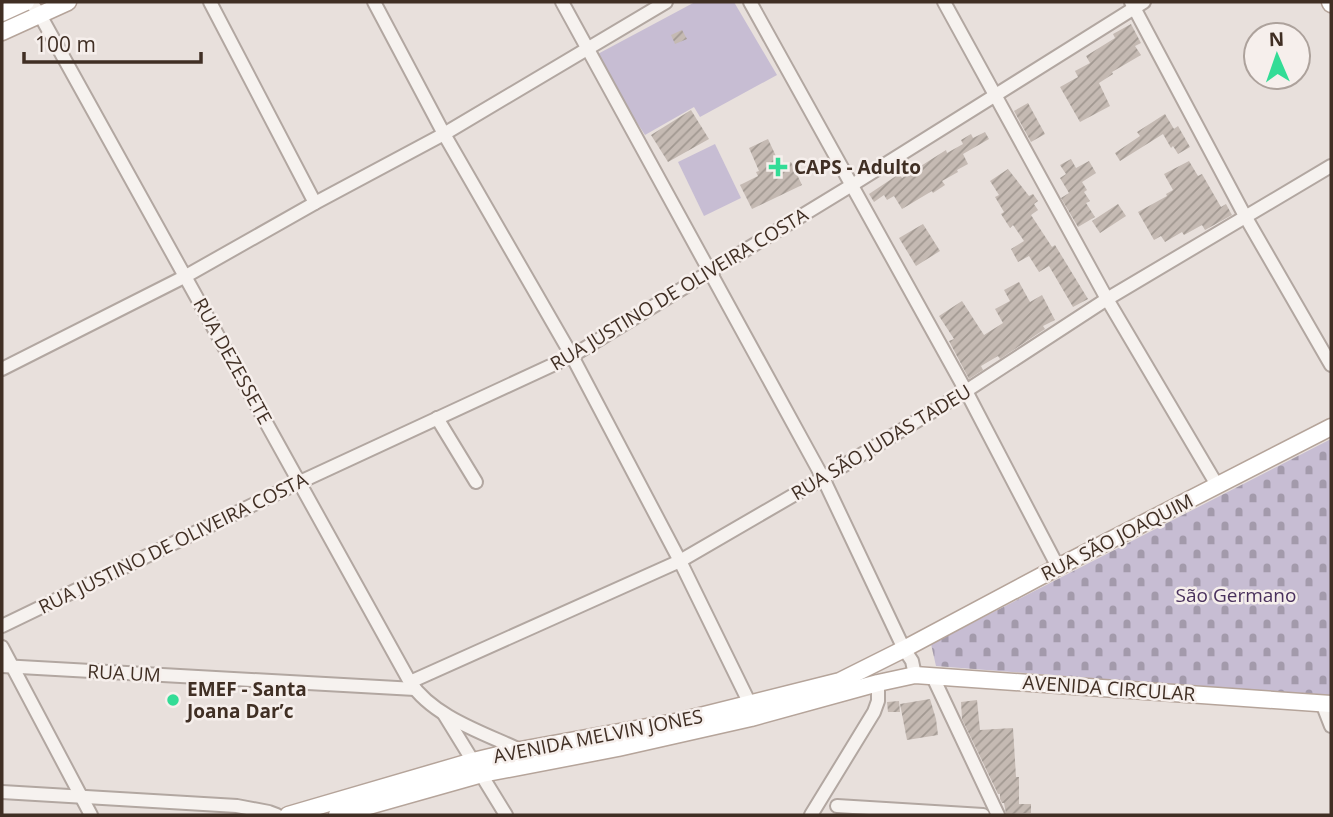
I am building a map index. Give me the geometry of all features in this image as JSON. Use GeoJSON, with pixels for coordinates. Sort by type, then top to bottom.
{"type":"FeatureCollection","features":[{"type":"Feature","properties":{"kind":"main road"},"geometry":{"type":"LineString","coordinates":[[2,13],[68,2]]}},
{"type":"Feature","properties":{"kind":"main road"},"geometry":{"type":"LineString","coordinates":[[2,32],[32,6]]}},
{"type":"Feature","properties":{"kind":"main road","name":"RUA SÃO JOAQUIM"},"geometry":{"type":"LineString","coordinates":[[904,649],[1331,427]]}},
{"type":"Feature","properties":{"kind":"main road","name":"AVENIDA MELVIN JONES"},"geometry":{"type":"LineString","coordinates":[[337,815],[520,750],[680,722],[840,681],[904,649]]}},
{"type":"Feature","properties":{"kind":"main road","name":"AVENIDA MELVIN JONES"},"geometry":{"type":"LineString","coordinates":[[288,815],[477,767],[618,748],[751,718],[915,675]]}},
{"type":"Feature","properties":{"kind":"main road","name":"AVENIDA CIRCULAR"},"geometry":{"type":"LineString","coordinates":[[915,675],[1327,704]]}},
{"type":"Feature","properties":{"kind":"street"},"geometry":{"type":"LineString","coordinates":[[210,2],[315,204]]}},
{"type":"Feature","properties":{"kind":"street"},"geometry":{"type":"LineString","coordinates":[[374,2],[444,134],[572,356],[680,561],[750,704]]}},
{"type":"Feature","properties":{"kind":"street"},"geometry":{"type":"LineString","coordinates":[[562,2],[823,478],[912,661],[915,675]]}},
{"type":"Feature","properties":{"kind":"street"},"geometry":{"type":"LineString","coordinates":[[750,2],[966,391],[1058,567]]}},
{"type":"Feature","properties":{"kind":"street"},"geometry":{"type":"LineString","coordinates":[[944,2],[1107,299],[1217,485]]}},
{"type":"Feature","properties":{"kind":"street"},"geometry":{"type":"LineString","coordinates":[[2,369],[186,276],[444,134],[661,3]]}},
{"type":"Feature","properties":{"kind":"street"},"geometry":{"type":"LineString","coordinates":[[1136,4],[1245,216],[1331,365]]}},
{"type":"Feature","properties":{"kind":"street","name":"RUA JUSTINO DE OLIVEIRA COSTA"},"geometry":{"type":"LineString","coordinates":[[2,626],[300,482],[572,356],[852,185],[1136,4]]}},
{"type":"Feature","properties":{"kind":"street","name":"RUA DEZESSETE"},"geometry":{"type":"LineString","coordinates":[[32,6],[186,276],[412,685],[444,714],[506,815]]}},
{"type":"Feature","properties":{"kind":"street","name":"RUA SÃO JUDAS TADEU"},"geometry":{"type":"LineString","coordinates":[[412,685],[680,561],[823,478],[966,391],[1107,299],[1331,166]]}},
{"type":"Feature","properties":{"kind":"street"},"geometry":{"type":"LineString","coordinates":[[437,418],[476,482]]}},
{"type":"Feature","properties":{"kind":"street"},"geometry":{"type":"LineString","coordinates":[[2,647],[7,666],[91,815]]}},
{"type":"Feature","properties":{"kind":"street","name":"RUA UM"},"geometry":{"type":"LineString","coordinates":[[7,666],[412,685]]}},
{"type":"Feature","properties":{"kind":"street"},"geometry":{"type":"LineString","coordinates":[[932,675],[998,815]]}},
{"type":"Feature","properties":{"kind":"street"},"geometry":{"type":"LineString","coordinates":[[811,815],[874,712],[878,701],[878,683]]}},
{"type":"Feature","properties":{"kind":"street"},"geometry":{"type":"LineString","coordinates":[[1327,704],[1331,726]]}},
{"type":"Feature","properties":{"kind":"street","name":"RUA DEZESSETE"},"geometry":{"type":"LineString","coordinates":[[444,714],[520,750]]}},
{"type":"Feature","properties":{"kind":"street"},"geometry":{"type":"LineString","coordinates":[[828,786],[839,810],[983,815]]}},
{"type":"Feature","properties":{"kind":"street"},"geometry":{"type":"LineString","coordinates":[[2,792],[237,806],[276,815]]}},
{"type":"Feature","properties":{"kind":"green space"},"geometry":{"type":"Polygon","coordinates":[[[695,2],[734,2],[777,75],[700,117],[694,107],[645,135],[594,56],[695,2]]]}},
{"type":"Feature","properties":{"kind":"green space"},"geometry":{"type":"Polygon","coordinates":[[[715,144],[741,198],[704,216],[678,162],[715,144]]]}},
{"type":"Feature","properties":{"kind":"green space","name":"São Germano"},"geometry":{"type":"Polygon","coordinates":[[[1331,439],[1331,697],[936,666],[931,644],[1331,439]]]}},
{"type":"Feature","properties":{"kind":"building"},"geometry":{"type":"Polygon","coordinates":[[[1131,24],[1141,43],[1135,46],[1141,55],[1099,83],[1110,106],[1080,122],[1060,87],[1078,77],[1075,71],[1090,63],[1086,56],[1115,38],[1113,34],[1131,24]]]}},
{"type":"Feature","properties":{"kind":"building"},"geometry":{"type":"Polygon","coordinates":[[[682,30],[687,39],[675,44],[671,35],[682,30]]]}},
{"type":"Feature","properties":{"kind":"building"},"geometry":{"type":"Polygon","coordinates":[[[1028,103],[1045,134],[1031,142],[1014,111],[1028,103]]]}},
{"type":"Feature","properties":{"kind":"building"},"geometry":{"type":"Polygon","coordinates":[[[691,110],[709,139],[668,162],[651,135],[691,110]]]}},
{"type":"Feature","properties":{"kind":"building"},"geometry":{"type":"Polygon","coordinates":[[[1165,114],[1174,129],[1178,126],[1190,147],[1178,154],[1163,134],[1120,161],[1115,153],[1140,136],[1137,132],[1165,114]]]}},
{"type":"Feature","properties":{"kind":"building"},"geometry":{"type":"Polygon","coordinates":[[[985,132],[989,139],[963,154],[968,164],[942,181],[945,185],[933,193],[932,191],[902,209],[894,196],[887,200],[884,195],[874,202],[869,194],[899,174],[902,178],[946,150],[947,153],[963,144],[961,140],[971,134],[973,138],[985,132]]]}},
{"type":"Feature","properties":{"kind":"building"},"geometry":{"type":"Polygon","coordinates":[[[768,139],[781,167],[791,162],[802,185],[752,209],[740,185],[758,176],[756,172],[759,171],[749,148],[768,139]]]}},
{"type":"Feature","properties":{"kind":"building"},"geometry":{"type":"Polygon","coordinates":[[[1071,159],[1076,168],[1089,161],[1096,173],[1082,182],[1090,201],[1086,203],[1095,217],[1078,227],[1061,198],[1069,193],[1060,178],[1066,174],[1060,165],[1071,159]]]}},
{"type":"Feature","properties":{"kind":"building"},"geometry":{"type":"Polygon","coordinates":[[[1189,161],[1198,176],[1202,174],[1221,207],[1226,204],[1232,215],[1205,230],[1202,225],[1165,242],[1161,236],[1154,240],[1138,212],[1173,190],[1164,174],[1189,161]]]}},
{"type":"Feature","properties":{"kind":"building"},"geometry":{"type":"Polygon","coordinates":[[[1008,169],[1029,196],[1033,194],[1038,201],[1034,204],[1038,210],[1031,215],[1052,247],[1055,245],[1088,299],[1073,307],[1049,266],[1039,272],[1029,256],[1018,262],[1011,249],[1024,241],[1013,225],[1010,228],[1001,214],[1004,212],[995,197],[999,195],[990,181],[1008,169]]]}},
{"type":"Feature","properties":{"kind":"building"},"geometry":{"type":"Polygon","coordinates":[[[1118,204],[1126,216],[1100,233],[1092,221],[1118,204]]]}},
{"type":"Feature","properties":{"kind":"building"},"geometry":{"type":"Polygon","coordinates":[[[923,224],[940,251],[916,266],[899,238],[923,224]]]}},
{"type":"Feature","properties":{"kind":"building"},"geometry":{"type":"Polygon","coordinates":[[[1019,282],[1030,302],[1042,295],[1055,320],[1000,359],[998,356],[981,366],[983,370],[969,379],[949,341],[954,339],[939,316],[962,301],[984,335],[1003,323],[995,309],[1010,301],[1004,290],[1019,282]]]}},
{"type":"Feature","properties":{"kind":"building"},"geometry":{"type":"Polygon","coordinates":[[[930,699],[938,735],[907,740],[900,704],[930,699]]]}},
{"type":"Feature","properties":{"kind":"building"},"geometry":{"type":"Polygon","coordinates":[[[977,700],[980,730],[1013,728],[1016,777],[1019,777],[1019,804],[1031,804],[1031,813],[1006,814],[1000,794],[962,719],[961,702],[977,700]]]}},
{"type":"Feature","properties":{"kind":"building"},"geometry":{"type":"Polygon","coordinates":[[[899,701],[900,712],[888,712],[887,702],[899,701]]]}},
{"type":"Feature","properties":{"kind":"place","name":"CAPS - Adulto"},"geometry":{"type":"Point","coordinates":[778,167]}},
{"type":"Feature","properties":{"kind":"place","name":"EMEF - Santa Joana Dar’c"},"geometry":{"type":"Point","coordinates":[173,700]}}]}
